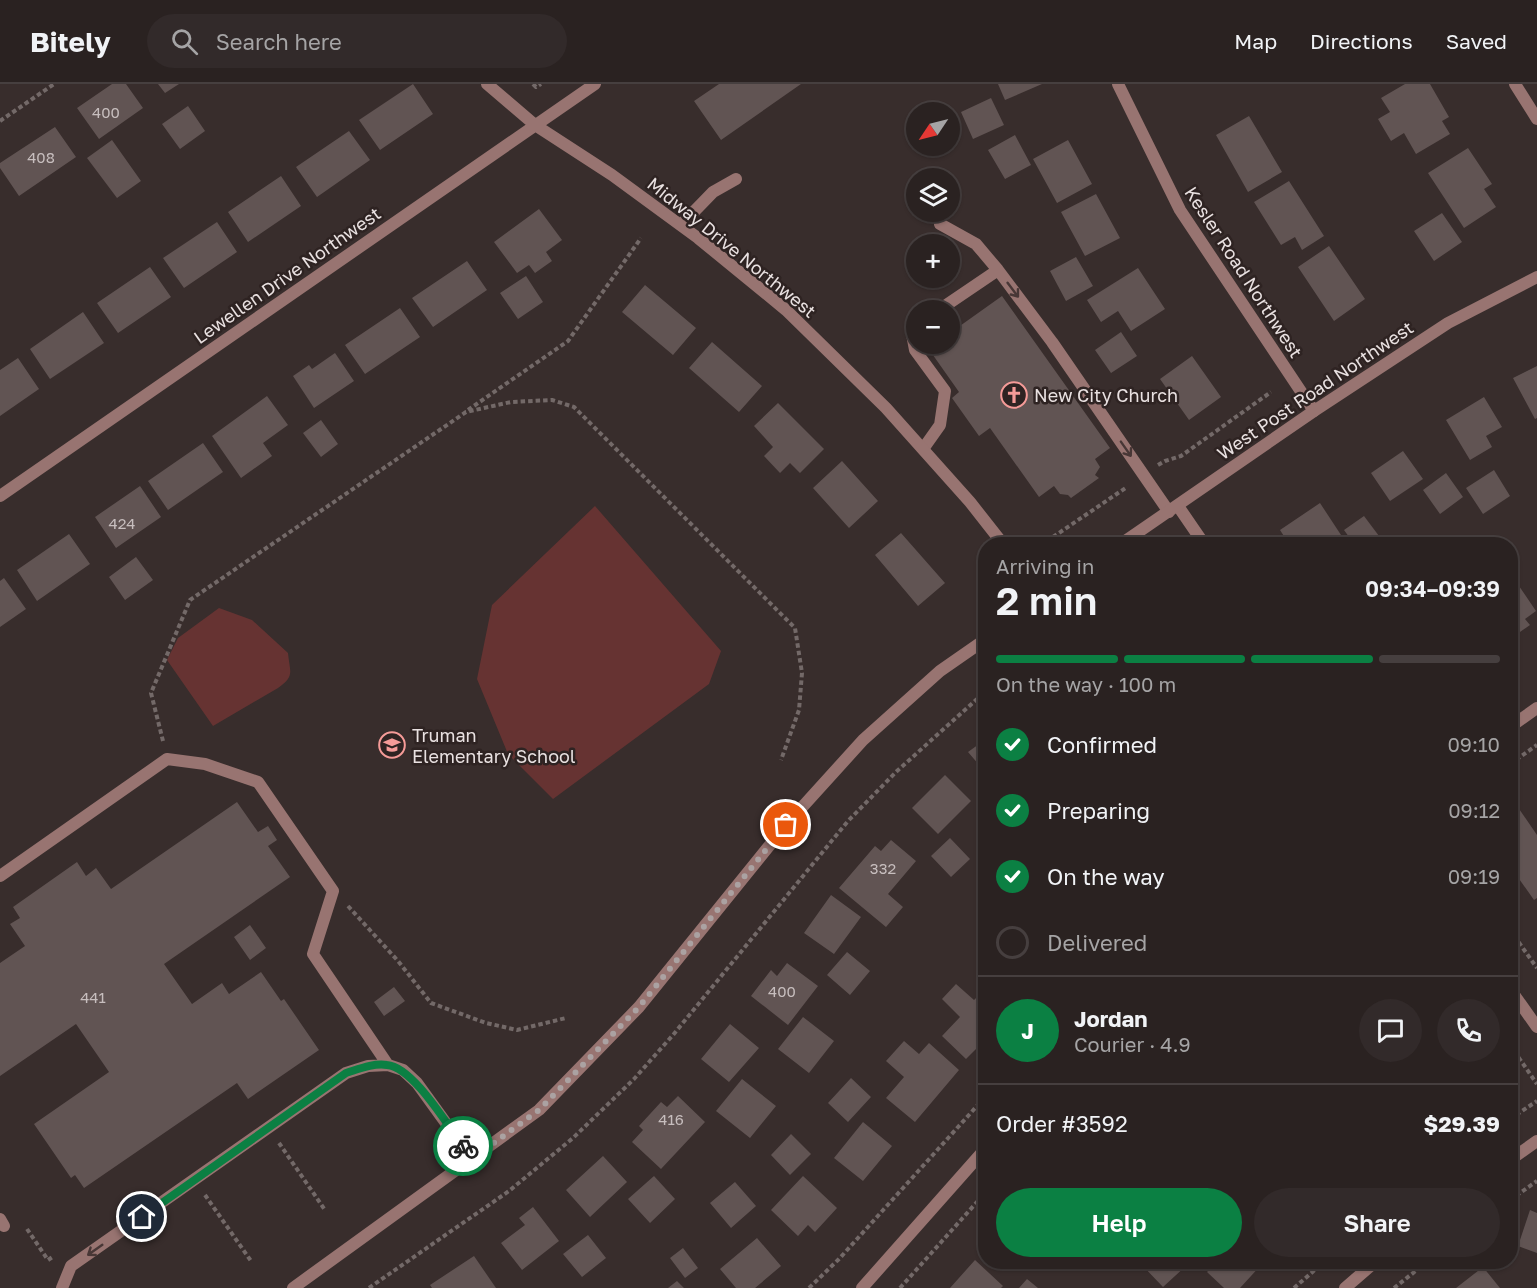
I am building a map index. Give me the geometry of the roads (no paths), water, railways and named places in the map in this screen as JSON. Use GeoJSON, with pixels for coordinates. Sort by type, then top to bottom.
{"type":"FeatureCollection","features":[{"type":"Feature","properties":{"kind":"street","name":"Midway Drive Northwest"},"geometry":{"type":"LineString","coordinates":[[487,84],[535,125],[612,175],[681,225],[786,310],[886,408],[998,537]]}},
{"type":"Feature","properties":{"kind":"street","name":"Lewellen Drive Northwest"},"geometry":{"type":"LineString","coordinates":[[0,496],[595,84]]}},
{"type":"Feature","properties":{"kind":"street","name":"Kesler Road Northwest"},"geometry":{"type":"LineString","coordinates":[[1118,84],[1180,210],[1314,411]]}},
{"type":"Feature","properties":{"kind":"street"},"geometry":{"type":"LineString","coordinates":[[1515,84],[1537,119]]}},
{"type":"Feature","properties":{"kind":"street"},"geometry":{"type":"LineString","coordinates":[[681,225],[713,192],[736,179]]}},
{"type":"Feature","properties":{"kind":"street"},"geometry":{"type":"LineString","coordinates":[[940,224],[976,244],[998,270],[1174,509],[1198,537]]}},
{"type":"Feature","properties":{"kind":"street"},"geometry":{"type":"LineString","coordinates":[[954,300],[998,270]]}},
{"type":"Feature","properties":{"kind":"street","name":"West Post Road Northwest"},"geometry":{"type":"LineString","coordinates":[[1132,537],[1314,411],[1448,323],[1537,278]]}},
{"type":"Feature","properties":{"kind":"street"},"geometry":{"type":"LineString","coordinates":[[918,354],[945,391],[940,425],[923,449]]}},
{"type":"Feature","properties":{"kind":"street"},"geometry":{"type":"LineString","coordinates":[[292,1288],[539,1110],[639,1007],[786,825],[863,740],[940,671],[978,645]]}},
{"type":"Feature","properties":{"kind":"street"},"geometry":{"type":"LineString","coordinates":[[1518,721],[1537,708]]}},
{"type":"Feature","properties":{"kind":"street"},"geometry":{"type":"LineString","coordinates":[[0,876],[167,759],[205,764],[258,782],[333,891],[313,954],[388,1065]]}},
{"type":"Feature","properties":{"kind":"street"},"geometry":{"type":"LineString","coordinates":[[1518,1001],[1537,1028]]}},
{"type":"Feature","properties":{"kind":"street"},"geometry":{"type":"LineString","coordinates":[[62,1288],[71,1266],[346,1073],[368,1066],[388,1065],[403,1070],[417,1083],[472,1159]]}},
{"type":"Feature","properties":{"kind":"street"},"geometry":{"type":"LineString","coordinates":[[1518,1154],[1537,1141]]}},
{"type":"Feature","properties":{"kind":"street"},"geometry":{"type":"LineString","coordinates":[[862,1288],[978,1157]]}},
{"type":"Feature","properties":{"kind":"street"},"geometry":{"type":"LineString","coordinates":[[1345,1288],[1367,1269]]}},
{"type":"Feature","properties":{"kind":"place","name":"New City Church"},"geometry":{"type":"Point","coordinates":[1014,395]}},
{"type":"Feature","properties":{"kind":"place","name":"Truman Elementary School"},"geometry":{"type":"Point","coordinates":[392,745]}}]}
